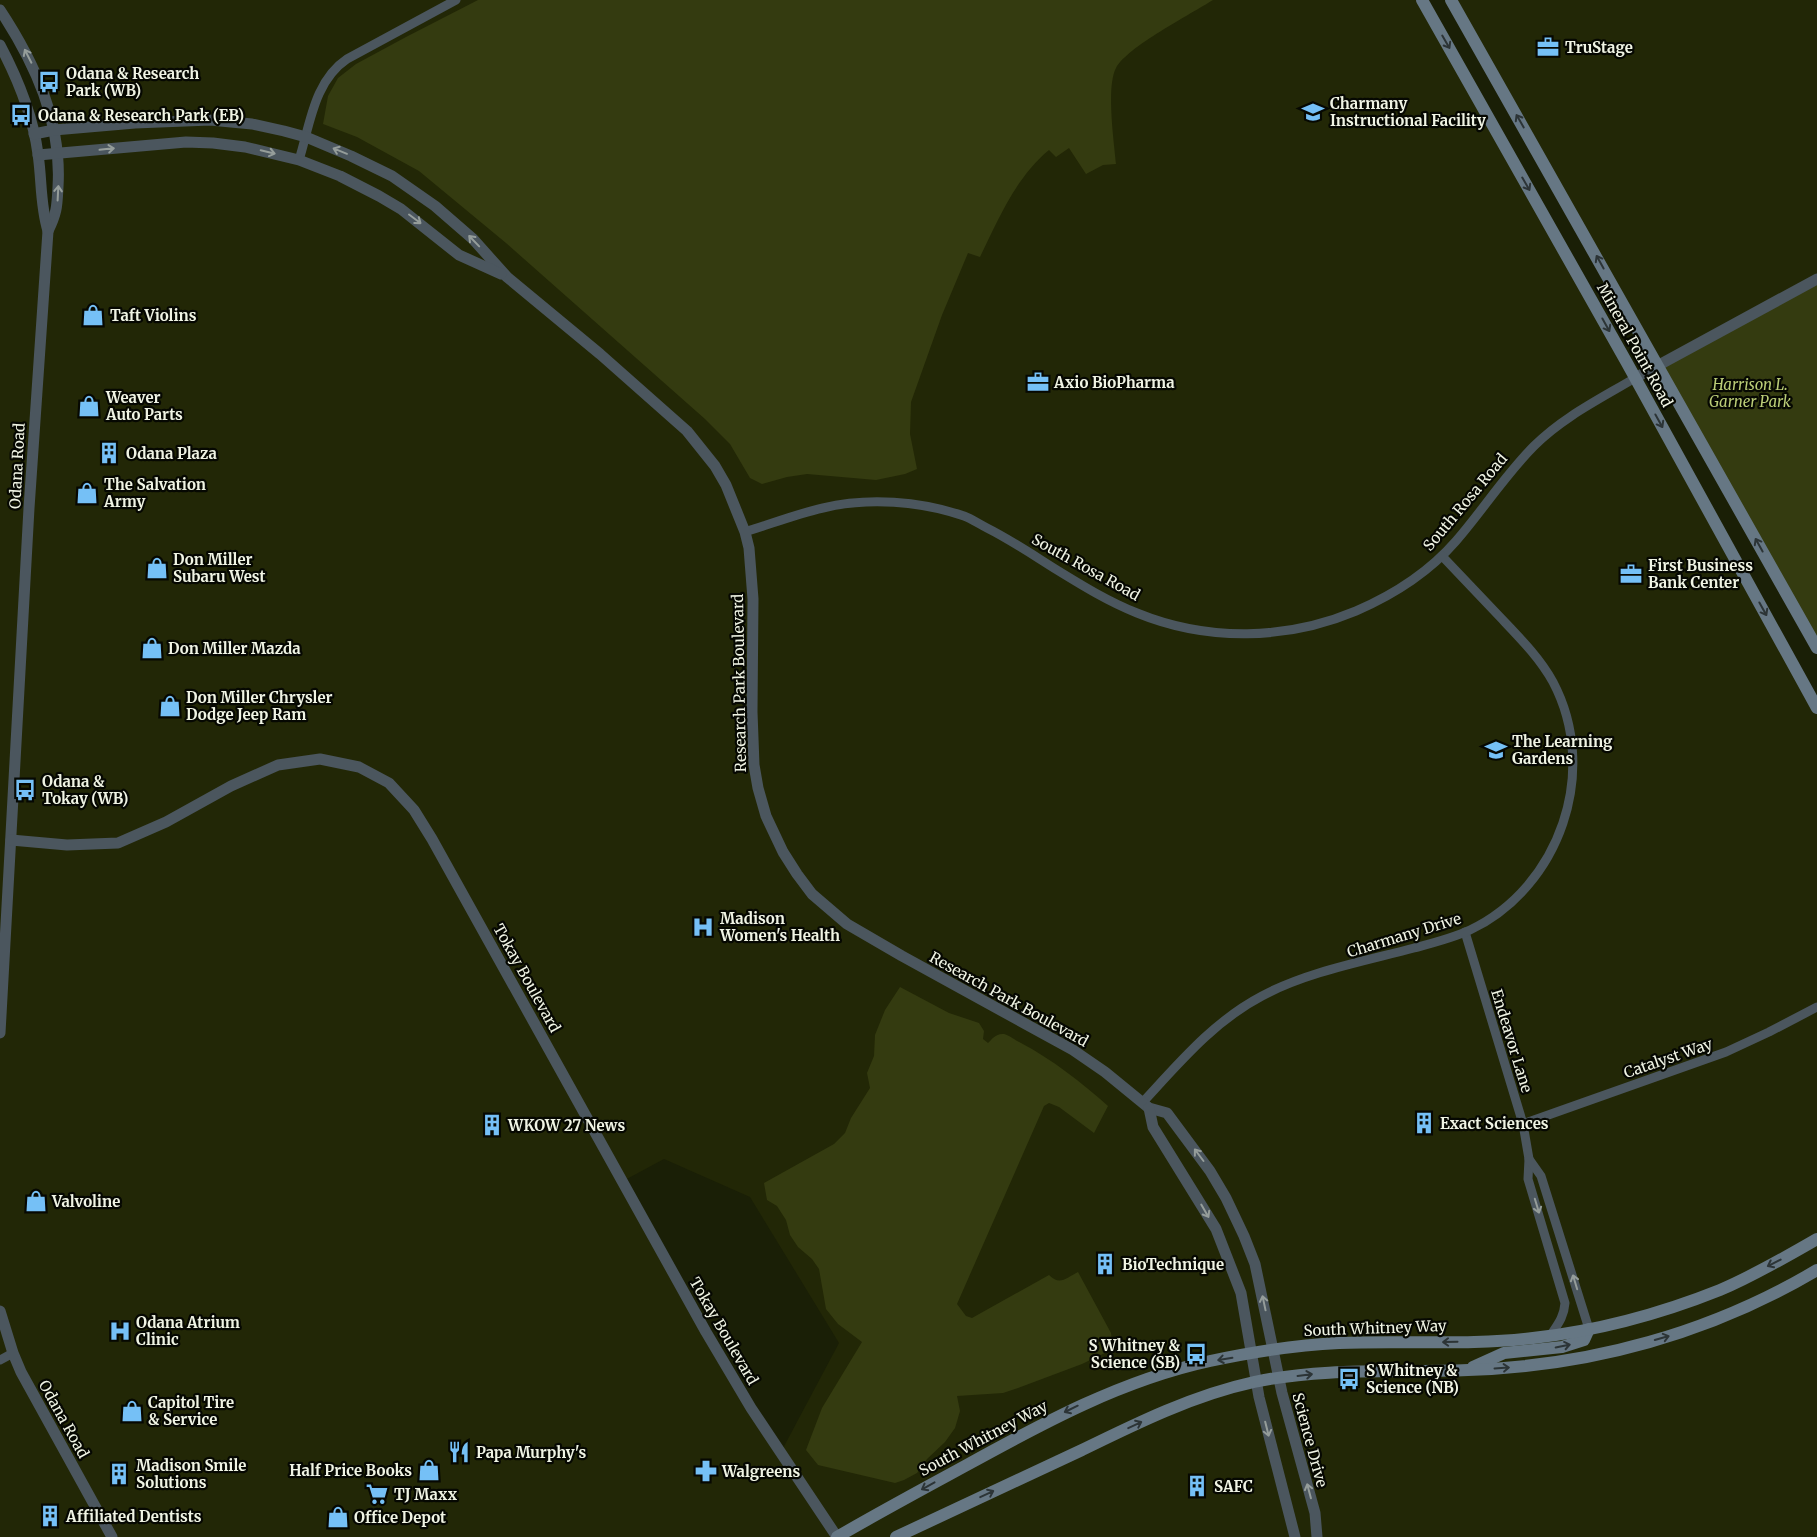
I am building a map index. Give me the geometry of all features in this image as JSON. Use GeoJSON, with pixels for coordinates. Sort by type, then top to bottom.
{"type":"FeatureCollection","features":[{"type":"Feature","properties":{"kind":"main road","name":"Mineral Point Road"},"geometry":{"type":"LineString","coordinates":[[1422,0],[1635,378],[1817,708]]}},
{"type":"Feature","properties":{"kind":"main road","name":"Mineral Point Road"},"geometry":{"type":"LineString","coordinates":[[1451,0],[1817,648]]}},
{"type":"Feature","properties":{"kind":"main road","name":"South Whitney Way"},"geometry":{"type":"LineString","coordinates":[[837,1537],[1032,1428],[1077,1406],[1166,1373],[1210,1361],[1273,1350],[1339,1343],[1490,1342],[1550,1336],[1589,1329],[1621,1322],[1721,1290],[1817,1239]]}},
{"type":"Feature","properties":{"kind":"main road"},"geometry":{"type":"LineString","coordinates":[[896,1537],[1161,1413],[1212,1394],[1257,1382],[1328,1372],[1466,1370],[1536,1366],[1622,1350],[1705,1324],[1751,1305],[1817,1270]]}},
{"type":"Feature","properties":{"kind":"main road"},"geometry":{"type":"LineString","coordinates":[[1466,1370],[1504,1353],[1562,1347],[1584,1340],[1589,1329]]}},
{"type":"Feature","properties":{"kind":"street"},"geometry":{"type":"LineString","coordinates":[[299,160],[322,88],[340,64],[456,0]]}},
{"type":"Feature","properties":{"kind":"street","name":"Odana Road"},"geometry":{"type":"LineString","coordinates":[[0,10],[21,43],[45,97],[54,130],[59,168],[56,215],[48,231],[33,438],[0,1033]]}},
{"type":"Feature","properties":{"kind":"street","name":"Odana Road"},"geometry":{"type":"LineString","coordinates":[[0,45],[17,80],[34,134],[38,155],[42,213],[48,231]]}},
{"type":"Feature","properties":{"kind":"street","name":"Research Park Boulevard"},"geometry":{"type":"LineString","coordinates":[[34,134],[54,130],[135,122],[210,120],[252,124],[284,131],[306,137],[351,156],[414,190],[473,239],[507,277],[600,354],[687,431],[719,472],[734,504],[749,548],[753,590],[752,712],[754,765],[758,788],[773,834],[797,874],[812,894],[847,924],[1073,1050],[1105,1072],[1146,1105],[1167,1113],[1210,1171],[1226,1198],[1244,1236],[1255,1264],[1273,1350]]}},
{"type":"Feature","properties":{"kind":"street","name":"Research Park Boulevard"},"geometry":{"type":"LineString","coordinates":[[38,155],[140,146],[204,143],[245,147],[299,160],[340,176],[379,196],[401,209],[460,255],[507,277]]}},
{"type":"Feature","properties":{"kind":"street","name":"South Rosa Road"},"geometry":{"type":"LineString","coordinates":[[745,532],[824,508],[856,502],[890,502],[931,508],[966,516],[1088,589],[1138,614],[1189,629],[1214,633],[1243,634],[1294,630],[1354,612],[1396,590],[1442,556],[1516,466],[1546,435],[1564,420],[1658,365],[1817,279]]}},
{"type":"Feature","properties":{"kind":"street","name":"Charmany Drive"},"geometry":{"type":"LineString","coordinates":[[1146,1105],[1214,1029],[1229,1016],[1263,995],[1305,978],[1441,941],[1465,932],[1488,920],[1517,898],[1545,862],[1562,828],[1568,808],[1573,773],[1573,750],[1567,716],[1544,667],[1517,635],[1442,556]]}},
{"type":"Feature","properties":{"kind":"street","name":"Tokay Boulevard"},"geometry":{"type":"LineString","coordinates":[[11,840],[67,845],[118,843],[166,822],[245,780],[278,765],[320,759],[332,761],[359,767],[389,784],[414,810],[432,839],[706,1332],[751,1408],[837,1537]]}},
{"type":"Feature","properties":{"kind":"street","name":"Endeavor Lane"},"geometry":{"type":"LineString","coordinates":[[1465,932],[1523,1124],[1529,1159],[1528,1179],[1565,1303],[1562,1320],[1550,1336]]}},
{"type":"Feature","properties":{"kind":"street","name":"Catalyst Way"},"geometry":{"type":"LineString","coordinates":[[1523,1124],[1726,1052],[1769,1032],[1817,1006]]}},
{"type":"Feature","properties":{"kind":"street"},"geometry":{"type":"LineString","coordinates":[[1146,1105],[1154,1127],[1216,1229],[1231,1264],[1241,1293],[1263,1414],[1295,1537]]}},
{"type":"Feature","properties":{"kind":"street","name":"Endeavor Lane"},"geometry":{"type":"LineString","coordinates":[[1529,1159],[1541,1176],[1589,1329]]}},
{"type":"Feature","properties":{"kind":"street","name":"Odana Road"},"geometry":{"type":"LineString","coordinates":[[0,1311],[12,1353],[21,1372],[112,1537]]}},
{"type":"Feature","properties":{"kind":"street","name":"Science Drive"},"geometry":{"type":"LineString","coordinates":[[1273,1350],[1295,1445],[1314,1513],[1317,1537]]}},
{"type":"Feature","properties":{"kind":"street"},"geometry":{"type":"LineString","coordinates":[[0,1360],[12,1353]]}},
{"type":"Feature","properties":{"kind":"shaded area"},"geometry":{"type":"Polygon","coordinates":[[[0,0],[1422,0],[1817,708],[1817,1537],[0,1537],[0,45],[28,112],[42,213],[56,215],[50,118],[0,10],[0,0]],[[664,1159],[623,1181],[781,1452],[839,1343],[750,1197],[664,1159]]]}},
{"type":"Feature","properties":{"kind":"shaded area"},"geometry":{"type":"Polygon","coordinates":[[[1451,0],[1817,0],[1817,279],[1658,365],[1451,0]]]}},
{"type":"Feature","properties":{"kind":"green space"},"geometry":{"type":"Polygon","coordinates":[[[478,0],[1213,0],[1133,50],[1116,68],[1113,77],[1111,101],[1116,164],[1103,165],[1086,174],[1069,148],[1056,157],[1049,150],[1037,161],[1017,186],[980,257],[968,253],[942,315],[911,402],[910,434],[917,469],[905,474],[876,480],[807,474],[762,484],[750,478],[730,444],[705,419],[506,243],[419,171],[357,137],[323,124],[328,96],[338,78],[356,64],[478,0]]]}},
{"type":"Feature","properties":{"kind":"green space","name":"Harrison L. Garner Park"},"geometry":{"type":"Polygon","coordinates":[[[1817,279],[1817,648],[1658,365],[1817,279]]]}},
{"type":"Feature","properties":{"kind":"green space"},"geometry":{"type":"Polygon","coordinates":[[[900,987],[949,1013],[979,1023],[984,1031],[983,1039],[988,1043],[996,1035],[1004,1034],[1033,1050],[1088,1088],[1108,1106],[1094,1133],[1059,1107],[1049,1103],[1044,1106],[957,1304],[966,1316],[972,1318],[1049,1275],[1056,1280],[1060,1280],[1078,1272],[1111,1333],[1113,1349],[1082,1364],[1003,1393],[957,1396],[960,1411],[955,1428],[917,1473],[895,1483],[818,1465],[806,1450],[822,1408],[862,1342],[838,1324],[826,1309],[819,1269],[812,1259],[798,1247],[790,1235],[786,1220],[777,1206],[767,1200],[764,1183],[834,1144],[845,1133],[851,1118],[870,1088],[867,1073],[874,1056],[875,1035],[885,1010],[900,987]]]}},
{"type":"Feature","properties":{"kind":"place","name":"TruStage"},"geometry":{"type":"Point","coordinates":[1548,47]}},
{"type":"Feature","properties":{"kind":"place","name":"Odana & Research Park (WB)"},"geometry":{"type":"Point","coordinates":[49,82]}},
{"type":"Feature","properties":{"kind":"place","name":"Charmany Instructional Facility"},"geometry":{"type":"Point","coordinates":[1313,112]}},
{"type":"Feature","properties":{"kind":"place","name":"Odana & Research Park (EB)"},"geometry":{"type":"Point","coordinates":[21,115]}},
{"type":"Feature","properties":{"kind":"place","name":"Taft Violins"},"geometry":{"type":"Point","coordinates":[93,315]}},
{"type":"Feature","properties":{"kind":"place","name":"Axio BioPharma"},"geometry":{"type":"Point","coordinates":[1038,382]}},
{"type":"Feature","properties":{"kind":"place","name":"Weaver Auto Parts"},"geometry":{"type":"Point","coordinates":[89,406]}},
{"type":"Feature","properties":{"kind":"place","name":"Odana Plaza"},"geometry":{"type":"Point","coordinates":[109,453]}},
{"type":"Feature","properties":{"kind":"place","name":"The Salvation Army"},"geometry":{"type":"Point","coordinates":[87,493]}},
{"type":"Feature","properties":{"kind":"place","name":"Don Miller Subaru West"},"geometry":{"type":"Point","coordinates":[157,568]}},
{"type":"Feature","properties":{"kind":"place","name":"First Business Bank Center"},"geometry":{"type":"Point","coordinates":[1631,574]}},
{"type":"Feature","properties":{"kind":"place","name":"Don Miller Mazda"},"geometry":{"type":"Point","coordinates":[152,648]}},
{"type":"Feature","properties":{"kind":"place","name":"Don Miller Chrysler Dodge Jeep Ram"},"geometry":{"type":"Point","coordinates":[170,706]}},
{"type":"Feature","properties":{"kind":"place","name":"The Learning Gardens"},"geometry":{"type":"Point","coordinates":[1496,750]}},
{"type":"Feature","properties":{"kind":"place","name":"Odana & Tokay (WB)"},"geometry":{"type":"Point","coordinates":[25,790]}},
{"type":"Feature","properties":{"kind":"place","name":"Madison Women's Health"},"geometry":{"type":"Point","coordinates":[703,927]}},
{"type":"Feature","properties":{"kind":"place","name":"Exact Sciences"},"geometry":{"type":"Point","coordinates":[1424,1123]}},
{"type":"Feature","properties":{"kind":"place","name":"WKOW 27 News"},"geometry":{"type":"Point","coordinates":[492,1125]}},
{"type":"Feature","properties":{"kind":"place","name":"Valvoline"},"geometry":{"type":"Point","coordinates":[36,1201]}},
{"type":"Feature","properties":{"kind":"place","name":"BioTechnique"},"geometry":{"type":"Point","coordinates":[1105,1264]}},
{"type":"Feature","properties":{"kind":"place","name":"Odana Atrium Clinic"},"geometry":{"type":"Point","coordinates":[120,1331]}},
{"type":"Feature","properties":{"kind":"place","name":"S Whitney & Science (SB)"},"geometry":{"type":"Point","coordinates":[1196,1354]}},
{"type":"Feature","properties":{"kind":"place","name":"S Whitney & Science (NB)"},"geometry":{"type":"Point","coordinates":[1349,1379]}},
{"type":"Feature","properties":{"kind":"place","name":"Capitol Tire & Service"},"geometry":{"type":"Point","coordinates":[132,1411]}},
{"type":"Feature","properties":{"kind":"place","name":"Papa Murphy's"},"geometry":{"type":"Point","coordinates":[459,1452]}},
{"type":"Feature","properties":{"kind":"place","name":"Half Price Books"},"geometry":{"type":"Point","coordinates":[429,1470]}},
{"type":"Feature","properties":{"kind":"place","name":"Walgreens"},"geometry":{"type":"Point","coordinates":[706,1471]}},
{"type":"Feature","properties":{"kind":"place","name":"Madison Smile Solutions"},"geometry":{"type":"Point","coordinates":[119,1474]}},
{"type":"Feature","properties":{"kind":"place","name":"SAFC"},"geometry":{"type":"Point","coordinates":[1197,1486]}},
{"type":"Feature","properties":{"kind":"place","name":"TJ Maxx"},"geometry":{"type":"Point","coordinates":[377,1494]}},
{"type":"Feature","properties":{"kind":"place","name":"Affiliated Dentists"},"geometry":{"type":"Point","coordinates":[50,1516]}},
{"type":"Feature","properties":{"kind":"place","name":"Office Depot"},"geometry":{"type":"Point","coordinates":[338,1517]}}]}
